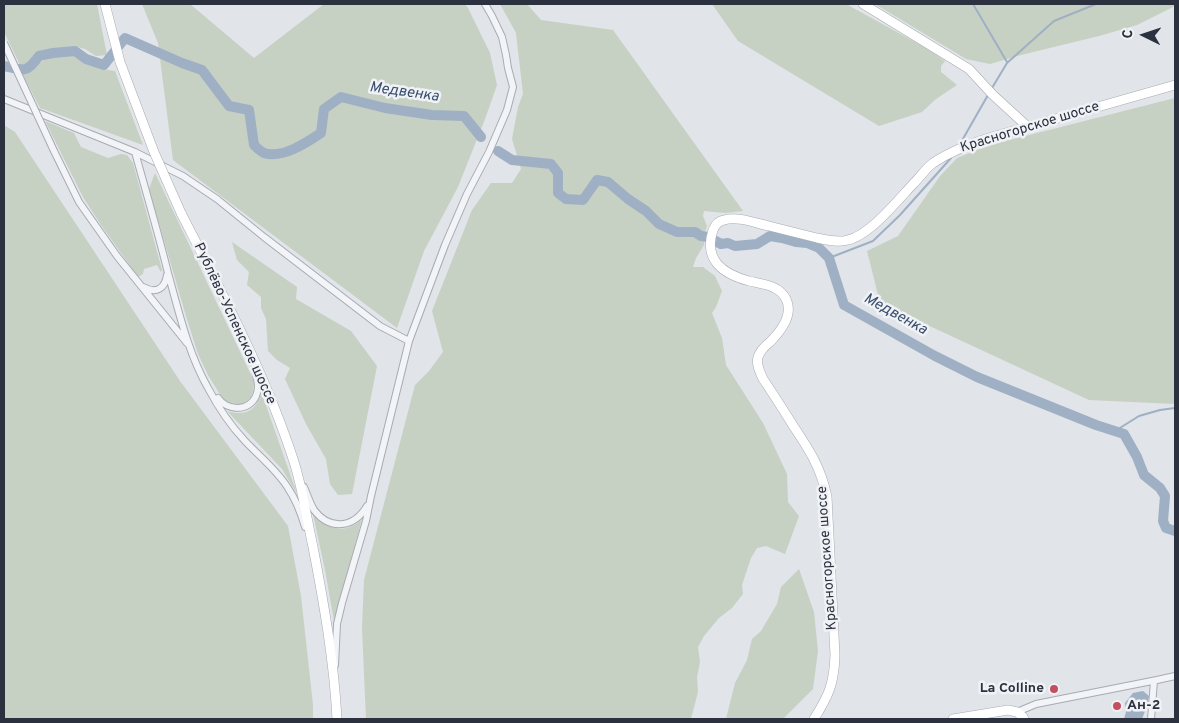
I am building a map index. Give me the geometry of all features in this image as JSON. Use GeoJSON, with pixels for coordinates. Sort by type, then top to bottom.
{"type":"FeatureCollection","features":[{"type":"Feature","properties":{"kind":"main road","name":"Рублёво-Успенское шоссе"},"geometry":{"type":"LineString","coordinates":[[105,4],[120,62],[154,152],[181,214],[242,335],[270,398],[296,468],[330,642],[337,719]]}},
{"type":"Feature","properties":{"kind":"main road"},"geometry":{"type":"LineString","coordinates":[[863,4],[969,69],[993,95],[1028,127]]}},
{"type":"Feature","properties":{"kind":"main road","name":"Красногорское шоссе"},"geometry":{"type":"LineString","coordinates":[[814,719],[826,699],[835,672],[824,484],[819,468],[763,379],[758,364],[758,356],[781,330],[786,320],[788,305],[782,292],[775,288],[738,278],[716,262],[712,256],[711,247],[713,230],[720,221],[740,219],[830,241],[849,240],[860,236],[873,226],[931,164],[957,150],[974,142],[1175,85]]}},
{"type":"Feature","properties":{"kind":"main road"},"geometry":{"type":"LineString","coordinates":[[953,719],[1008,710],[1017,712],[1024,719]]}},
{"type":"Feature","properties":{"kind":"street","name":"Рублёво-Успенское шоссе"},"geometry":{"type":"LineString","coordinates":[[335,684],[337,624],[366,522],[408,341],[445,245],[507,110],[513,87],[502,37],[485,4]]}},
{"type":"Feature","properties":{"kind":"street"},"geometry":{"type":"LineString","coordinates":[[4,43],[79,202],[117,256],[190,348]]}},
{"type":"Feature","properties":{"kind":"street"},"geometry":{"type":"LineString","coordinates":[[4,100],[135,152],[183,176],[217,199],[380,326],[408,341]]}},
{"type":"Feature","properties":{"kind":"street"},"geometry":{"type":"LineString","coordinates":[[135,152],[190,348],[199,370],[207,387],[228,420],[288,487],[303,520],[316,563]]}},
{"type":"Feature","properties":{"kind":"street"},"geometry":{"type":"LineString","coordinates":[[140,285],[151,291],[160,289],[164,286],[168,276],[167,268]]}},
{"type":"Feature","properties":{"kind":"street"},"geometry":{"type":"LineString","coordinates":[[199,370],[224,405],[238,408],[251,404],[256,395],[258,384],[242,335]]}},
{"type":"Feature","properties":{"kind":"street"},"geometry":{"type":"LineString","coordinates":[[296,468],[313,509],[327,521],[344,524],[354,521],[363,513],[370,500]]}},
{"type":"Feature","properties":{"kind":"street"},"geometry":{"type":"LineString","coordinates":[[1017,712],[1036,704],[1175,676]]}},
{"type":"Feature","properties":{"kind":"street"},"geometry":{"type":"LineString","coordinates":[[1151,719],[1154,681]]}},
{"type":"Feature","properties":{"kind":"green space"},"geometry":{"type":"Polygon","coordinates":[[[4,4],[97,4],[107,55],[96,56],[85,49],[74,46],[37,53],[28,64],[20,65],[4,32],[4,4]]]}},
{"type":"Feature","properties":{"kind":"green space"},"geometry":{"type":"Polygon","coordinates":[[[142,4],[190,4],[254,58],[324,4],[465,4],[490,53],[497,85],[458,187],[424,251],[397,328],[173,160],[158,43],[142,4]]]}},
{"type":"Feature","properties":{"kind":"green space"},"geometry":{"type":"Polygon","coordinates":[[[500,4],[527,4],[541,20],[613,30],[743,211],[725,213],[704,211],[703,216],[707,226],[704,245],[693,267],[703,267],[715,276],[722,291],[712,313],[722,338],[726,365],[763,423],[787,474],[788,502],[799,516],[785,554],[766,546],[757,548],[751,558],[742,585],[743,594],[732,608],[719,618],[704,636],[698,647],[700,662],[697,677],[698,692],[691,719],[366,719],[362,627],[364,580],[415,385],[429,371],[443,352],[432,311],[472,210],[491,183],[512,183],[521,169],[512,139],[518,107],[523,94],[516,33],[500,4]]]}},
{"type":"Feature","properties":{"kind":"green space"},"geometry":{"type":"Polygon","coordinates":[[[712,4],[846,4],[926,48],[945,61],[941,66],[941,72],[957,85],[936,99],[922,112],[879,126],[738,41],[712,4]]]}},
{"type":"Feature","properties":{"kind":"green space"},"geometry":{"type":"Polygon","coordinates":[[[875,4],[1175,4],[1175,6],[1137,25],[990,64],[966,59],[875,4]]]}},
{"type":"Feature","properties":{"kind":"green space"},"geometry":{"type":"Polygon","coordinates":[[[71,53],[102,69],[115,71],[143,145],[40,108],[22,73],[32,70],[42,61],[71,53]]]}},
{"type":"Feature","properties":{"kind":"green space"},"geometry":{"type":"Polygon","coordinates":[[[1175,98],[1175,404],[1089,400],[880,303],[867,251],[898,236],[940,176],[957,158],[990,145],[1175,98]]]}},
{"type":"Feature","properties":{"kind":"green space"},"geometry":{"type":"Polygon","coordinates":[[[45,121],[74,133],[81,147],[108,158],[121,154],[127,155],[133,163],[161,272],[157,265],[144,269],[143,274],[138,277],[83,197],[45,121]]]}},
{"type":"Feature","properties":{"kind":"green space"},"geometry":{"type":"Polygon","coordinates":[[[4,125],[15,132],[180,381],[288,526],[301,596],[313,719],[4,719],[4,125]]]}},
{"type":"Feature","properties":{"kind":"green space"},"geometry":{"type":"Polygon","coordinates":[[[155,173],[254,381],[250,399],[243,404],[233,405],[224,401],[198,354],[149,189],[155,173]]]}},
{"type":"Feature","properties":{"kind":"green space"},"geometry":{"type":"Polygon","coordinates":[[[232,242],[297,287],[296,299],[351,331],[377,366],[352,494],[338,495],[330,484],[326,459],[306,424],[285,379],[290,368],[277,360],[268,351],[266,319],[261,308],[261,297],[247,285],[249,272],[237,260],[232,242]]]}},
{"type":"Feature","properties":{"kind":"green space"},"geometry":{"type":"Polygon","coordinates":[[[261,391],[297,494],[282,469],[227,411],[239,413],[250,410],[257,403],[261,391]]]}},
{"type":"Feature","properties":{"kind":"green space"},"geometry":{"type":"Polygon","coordinates":[[[313,514],[321,522],[341,529],[355,525],[362,519],[334,621],[325,570],[313,514]]]}},
{"type":"Feature","properties":{"kind":"green space"},"geometry":{"type":"Polygon","coordinates":[[[799,569],[814,612],[818,651],[813,689],[783,719],[726,719],[735,683],[747,660],[752,639],[761,631],[777,604],[781,587],[799,569]]]}},
{"type":"Feature","properties":{"kind":"water"},"geometry":{"type":"Polygon","coordinates":[[[1143,691],[1149,696],[1142,719],[1124,719],[1126,712],[1125,703],[1133,693],[1143,691]]]}},
{"type":"Feature","properties":{"kind":"waterway"},"geometry":{"type":"LineString","coordinates":[[973,4],[1007,62]]}},
{"type":"Feature","properties":{"kind":"waterway"},"geometry":{"type":"LineString","coordinates":[[992,88],[1007,63],[1054,21],[1096,4]]}},
{"type":"Feature","properties":{"kind":"waterway","name":"Медвенка"},"geometry":{"type":"LineString","coordinates":[[4,66],[24,69],[31,66],[39,56],[75,51],[86,59],[104,65],[125,38],[202,70],[229,106],[249,110],[254,145],[264,153],[278,154],[286,152],[321,133],[324,109],[341,97],[385,108],[432,115],[464,116],[481,137]]}},
{"type":"Feature","properties":{"kind":"waterway"},"geometry":{"type":"LineString","coordinates":[[960,144],[988,95]]}},
{"type":"Feature","properties":{"kind":"waterway","name":"Медвенка"},"geometry":{"type":"LineString","coordinates":[[498,151],[512,160],[551,164],[558,173],[558,193],[566,199],[583,200],[597,180],[608,182],[646,211],[659,224],[677,232],[695,232],[721,244],[728,243],[735,246],[757,244],[770,236],[807,243],[819,248],[829,258],[844,305],[935,356],[977,377],[1096,425],[1124,434],[1137,457],[1144,475],[1160,488],[1165,496],[1163,521],[1166,528],[1175,531]]}},
{"type":"Feature","properties":{"kind":"waterway"},"geometry":{"type":"LineString","coordinates":[[829,258],[873,241],[900,215],[951,158]]}},
{"type":"Feature","properties":{"kind":"waterway"},"geometry":{"type":"LineString","coordinates":[[1115,431],[1139,416],[1175,408]]}},
{"type":"Feature","properties":{"kind":"place","name":"La Colline"},"geometry":{"type":"Point","coordinates":[1054,689]}},
{"type":"Feature","properties":{"kind":"place","name":"Ан-2"},"geometry":{"type":"Point","coordinates":[1117,706]}}]}
